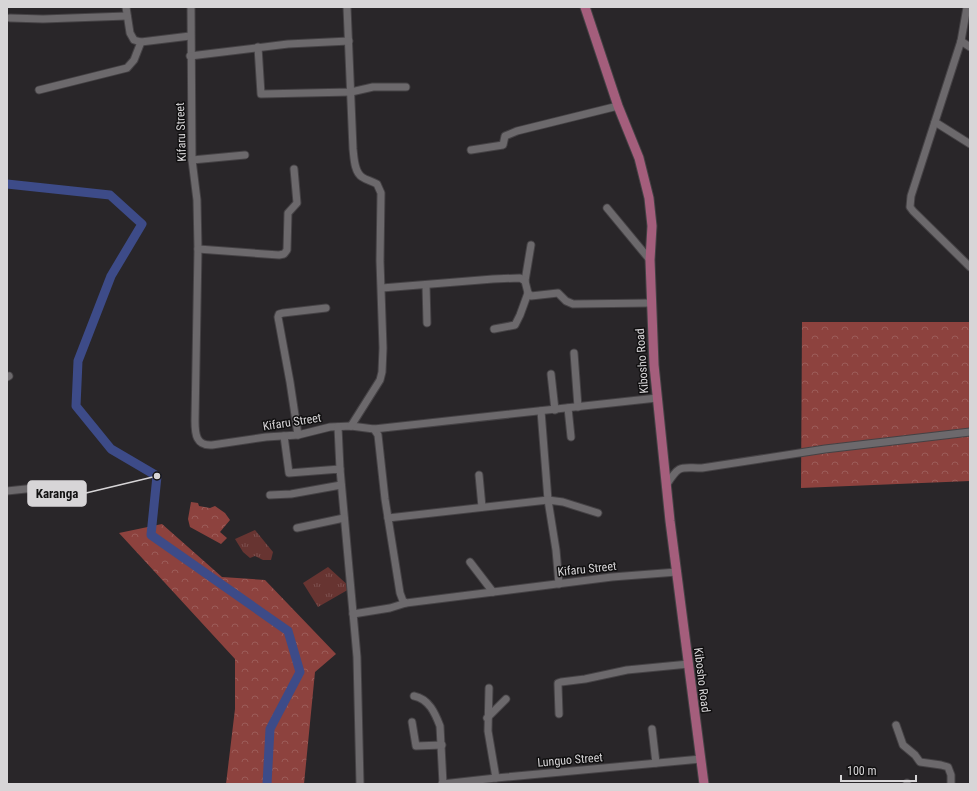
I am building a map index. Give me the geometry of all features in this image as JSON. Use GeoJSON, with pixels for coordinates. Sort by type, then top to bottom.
{"type":"FeatureCollection","features":[{"type":"Feature","properties":{"kind":"main road","name":"Kibosho Road"},"geometry":{"type":"LineString","coordinates":[[585,7],[618,106],[639,158],[647,185],[651,215],[650,260],[654,365],[657,398],[695,721],[704,784]]}},
{"type":"Feature","properties":{"kind":"street"},"geometry":{"type":"LineString","coordinates":[[126,7],[131,36],[134,40],[141,42],[190,36]]}},
{"type":"Feature","properties":{"kind":"street","name":"Kifaru Street"},"geometry":{"type":"LineString","coordinates":[[191,7],[190,56],[192,160],[197,200],[198,249],[195,421],[196,436],[199,442],[203,445],[212,445],[298,435],[338,426],[374,429],[657,398]]}},
{"type":"Feature","properties":{"kind":"street"},"geometry":{"type":"LineString","coordinates":[[347,7],[353,149],[356,168],[357,172],[362,177],[377,184],[381,193],[380,261],[383,348],[382,376],[351,426]]}},
{"type":"Feature","properties":{"kind":"street"},"geometry":{"type":"LineString","coordinates":[[967,7],[961,41],[911,196],[910,206],[913,211],[970,266]]}},
{"type":"Feature","properties":{"kind":"street"},"geometry":{"type":"LineString","coordinates":[[10,18],[43,19],[127,16]]}},
{"type":"Feature","properties":{"kind":"street"},"geometry":{"type":"LineString","coordinates":[[190,56],[288,44],[349,41]]}},
{"type":"Feature","properties":{"kind":"street"},"geometry":{"type":"LineString","coordinates":[[961,41],[970,47]]}},
{"type":"Feature","properties":{"kind":"street"},"geometry":{"type":"LineString","coordinates":[[39,90],[127,68],[134,60],[141,42]]}},
{"type":"Feature","properties":{"kind":"street"},"geometry":{"type":"LineString","coordinates":[[258,47],[262,94],[351,92],[373,87],[406,87]]}},
{"type":"Feature","properties":{"kind":"street"},"geometry":{"type":"LineString","coordinates":[[471,150],[503,145],[505,136],[517,131],[618,106]]}},
{"type":"Feature","properties":{"kind":"street"},"geometry":{"type":"LineString","coordinates":[[935,122],[970,144]]}},
{"type":"Feature","properties":{"kind":"street"},"geometry":{"type":"LineString","coordinates":[[192,160],[246,155]]}},
{"type":"Feature","properties":{"kind":"street"},"geometry":{"type":"LineString","coordinates":[[198,249],[279,255],[284,254],[287,250],[288,213],[297,203],[294,169]]}},
{"type":"Feature","properties":{"kind":"street"},"geometry":{"type":"LineString","coordinates":[[607,208],[650,260]]}},
{"type":"Feature","properties":{"kind":"street"},"geometry":{"type":"LineString","coordinates":[[494,329],[515,325],[520,315],[528,293],[525,281],[531,245]]}},
{"type":"Feature","properties":{"kind":"street"},"geometry":{"type":"LineString","coordinates":[[382,288],[515,278],[520,278],[525,281]]}},
{"type":"Feature","properties":{"kind":"street"},"geometry":{"type":"LineString","coordinates":[[426,285],[427,323]]}},
{"type":"Feature","properties":{"kind":"street"},"geometry":{"type":"LineString","coordinates":[[528,293],[534,297],[558,293],[566,301],[573,304],[652,303]]}},
{"type":"Feature","properties":{"kind":"street"},"geometry":{"type":"LineString","coordinates":[[298,435],[278,317],[279,314],[283,313],[326,308]]}},
{"type":"Feature","properties":{"kind":"street"},"geometry":{"type":"LineString","coordinates":[[574,353],[578,407]]}},
{"type":"Feature","properties":{"kind":"street"},"geometry":{"type":"LineString","coordinates":[[550,374],[555,410]]}},
{"type":"Feature","properties":{"kind":"street"},"geometry":{"type":"LineString","coordinates":[[568,408],[571,437]]}},
{"type":"Feature","properties":{"kind":"street"},"geometry":{"type":"LineString","coordinates":[[542,411],[548,500],[552,534],[556,550],[559,584]]}},
{"type":"Feature","properties":{"kind":"street"},"geometry":{"type":"LineString","coordinates":[[338,426],[341,485],[357,657],[360,784]]}},
{"type":"Feature","properties":{"kind":"street"},"geometry":{"type":"LineString","coordinates":[[374,429],[378,435],[388,518],[400,593],[403,601],[406,603]]}},
{"type":"Feature","properties":{"kind":"street"},"geometry":{"type":"LineString","coordinates":[[667,484],[674,473],[684,467],[708,467],[826,449],[970,432]]}},
{"type":"Feature","properties":{"kind":"street"},"geometry":{"type":"LineString","coordinates":[[284,436],[289,473],[340,469]]}},
{"type":"Feature","properties":{"kind":"street"},"geometry":{"type":"LineString","coordinates":[[479,475],[482,507]]}},
{"type":"Feature","properties":{"kind":"street"},"geometry":{"type":"LineString","coordinates":[[270,495],[291,494],[341,485]]}},
{"type":"Feature","properties":{"kind":"street"},"geometry":{"type":"LineString","coordinates":[[7,491],[35,488],[41,491],[46,499]]}},
{"type":"Feature","properties":{"kind":"street"},"geometry":{"type":"LineString","coordinates":[[388,518],[548,500],[562,502],[598,513]]}},
{"type":"Feature","properties":{"kind":"street"},"geometry":{"type":"LineString","coordinates":[[297,528],[344,518]]}},
{"type":"Feature","properties":{"kind":"street"},"geometry":{"type":"LineString","coordinates":[[470,562],[493,592]]}},
{"type":"Feature","properties":{"kind":"street","name":"Kifaru Street"},"geometry":{"type":"LineString","coordinates":[[353,614],[390,608],[406,603],[559,584],[677,572]]}},
{"type":"Feature","properties":{"kind":"street"},"geometry":{"type":"LineString","coordinates":[[559,714],[558,683],[627,670],[689,664]]}},
{"type":"Feature","properties":{"kind":"street"},"geometry":{"type":"LineString","coordinates":[[488,688],[487,718],[489,743],[496,778]]}},
{"type":"Feature","properties":{"kind":"street"},"geometry":{"type":"LineString","coordinates":[[414,696],[423,699],[428,703],[437,717],[440,726],[442,745],[442,784]]}},
{"type":"Feature","properties":{"kind":"street"},"geometry":{"type":"LineString","coordinates":[[487,718],[506,699]]}},
{"type":"Feature","properties":{"kind":"street"},"geometry":{"type":"LineString","coordinates":[[412,722],[416,746],[442,745]]}},
{"type":"Feature","properties":{"kind":"street"},"geometry":{"type":"LineString","coordinates":[[896,725],[903,745],[915,755],[920,762],[942,764],[948,767],[952,784]]}},
{"type":"Feature","properties":{"kind":"street"},"geometry":{"type":"LineString","coordinates":[[652,729],[656,763]]}},
{"type":"Feature","properties":{"kind":"street","name":"Lunguo Street"},"geometry":{"type":"LineString","coordinates":[[442,784],[701,759]]}},
{"type":"Feature","properties":{"kind":"green space"},"geometry":{"type":"Polygon","coordinates":[[[802,322],[970,322],[970,481],[801,488],[802,322]]]}},
{"type":"Feature","properties":{"kind":"green space"},"geometry":{"type":"Polygon","coordinates":[[[191,502],[198,503],[199,506],[210,508],[215,506],[225,513],[230,520],[220,532],[227,538],[221,544],[190,527],[188,519],[191,502]]]}},
{"type":"Feature","properties":{"kind":"green space"},"geometry":{"type":"Polygon","coordinates":[[[162,524],[222,577],[265,580],[336,654],[315,672],[304,784],[226,784],[235,709],[235,659],[119,533],[162,524]]]}},
{"type":"Feature","properties":{"kind":"green space"},"geometry":{"type":"Polygon","coordinates":[[[255,530],[273,552],[271,560],[263,560],[255,556],[250,558],[243,552],[235,539],[255,530]]]}},
{"type":"Feature","properties":{"kind":"green space"},"geometry":{"type":"Polygon","coordinates":[[[328,567],[351,588],[318,607],[303,583],[328,567]]]}},
{"type":"Feature","properties":{"kind":"waterway"},"geometry":{"type":"LineString","coordinates":[[7,184],[110,195],[142,224],[111,276],[78,361],[76,406],[111,449],[157,476],[151,535],[288,631],[300,672],[270,729],[267,784]]}},
{"type":"Feature","properties":{"kind":"place","name":"Karanga"},"geometry":{"type":"Point","coordinates":[157,476]}}]}
